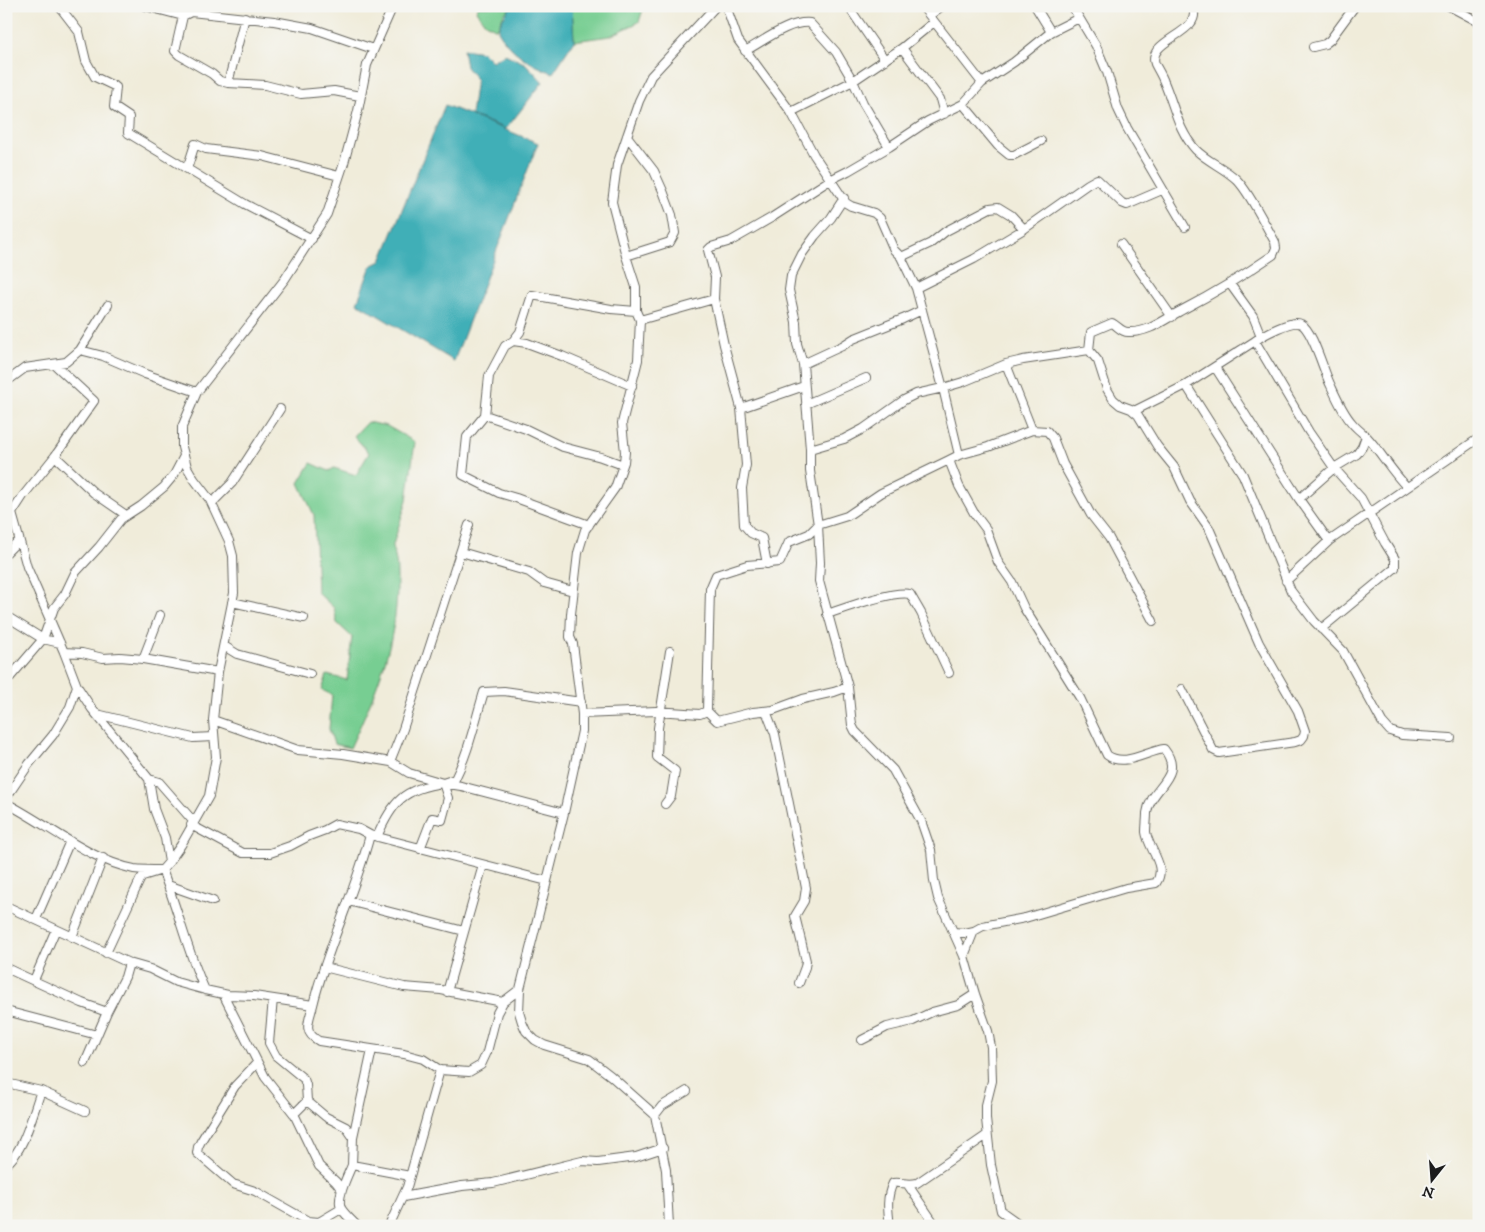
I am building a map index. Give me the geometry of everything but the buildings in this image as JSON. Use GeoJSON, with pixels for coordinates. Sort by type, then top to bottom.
{"type":"FeatureCollection","features":[{"type":"Feature","properties":{"kind":"street"},"geometry":{"type":"LineString","coordinates":[[58,6],[79,32],[86,60],[95,77],[116,87],[114,107],[129,117],[128,132],[245,204],[312,239]]}},
{"type":"Feature","properties":{"kind":"street"},"geometry":{"type":"LineString","coordinates":[[145,6],[183,16],[190,12],[245,17],[312,28],[373,49]]}},
{"type":"Feature","properties":{"kind":"street"},"geometry":{"type":"LineString","coordinates":[[106,953],[143,876],[162,870],[169,862],[209,796],[214,777],[216,757],[213,720],[218,672],[232,602],[233,556],[229,541],[212,504],[188,467],[182,447],[182,427],[197,392],[285,279],[327,214],[339,176],[367,65],[393,6]]}},
{"type":"Feature","properties":{"kind":"street"},"geometry":{"type":"LineString","coordinates":[[669,1226],[666,1170],[655,1116],[611,1076],[589,1059],[544,1045],[535,1040],[526,1031],[519,1012],[520,989],[582,731],[581,702],[570,637],[578,553],[586,530],[614,488],[623,465],[625,452],[622,423],[638,360],[640,320],[636,311],[636,287],[612,202],[617,165],[639,101],[651,76],[716,6]]}},
{"type":"Feature","properties":{"kind":"street"},"geometry":{"type":"LineString","coordinates":[[726,6],[738,40],[791,112],[814,156],[846,203],[874,213],[880,218],[894,250],[901,257],[916,288],[959,454]]}},
{"type":"Feature","properties":{"kind":"street"},"geometry":{"type":"LineString","coordinates":[[848,6],[885,60]]}},
{"type":"Feature","properties":{"kind":"street"},"geometry":{"type":"LineString","coordinates":[[922,6],[982,83]]}},
{"type":"Feature","properties":{"kind":"street"},"geometry":{"type":"LineString","coordinates":[[791,112],[853,81],[885,60],[902,48],[942,6]]}},
{"type":"Feature","properties":{"kind":"street"},"geometry":{"type":"LineString","coordinates":[[1034,6],[1050,32]]}},
{"type":"Feature","properties":{"kind":"street"},"geometry":{"type":"LineString","coordinates":[[1072,6],[1096,46],[1107,72],[1118,109],[1127,128],[1162,190],[1186,227]]}},
{"type":"Feature","properties":{"kind":"street"},"geometry":{"type":"LineString","coordinates":[[1182,689],[1214,750],[1219,753],[1295,742],[1301,740],[1306,731],[1298,711],[1259,643],[1209,528],[1190,502],[1174,467],[1157,446],[1147,428],[1134,411],[1120,405],[1113,399],[1107,389],[1098,361],[1090,350],[1091,332],[1095,329],[1112,322],[1122,331],[1142,331],[1161,323],[1230,284],[1273,255],[1276,248],[1276,242],[1237,180],[1197,151],[1180,127],[1164,80],[1155,64],[1154,58],[1156,53],[1171,38],[1188,27],[1193,21],[1195,15],[1192,6]]}},
{"type":"Feature","properties":{"kind":"street"},"geometry":{"type":"LineString","coordinates":[[1313,47],[1325,44],[1330,40],[1355,6]]}},
{"type":"Feature","properties":{"kind":"street"},"geometry":{"type":"LineString","coordinates":[[1449,6],[1479,22]]}},
{"type":"Feature","properties":{"kind":"street"},"geometry":{"type":"LineString","coordinates":[[183,16],[175,51],[220,81],[265,85],[301,94],[334,91],[360,96]]}},
{"type":"Feature","properties":{"kind":"street"},"geometry":{"type":"LineString","coordinates":[[228,83],[245,17]]}},
{"type":"Feature","properties":{"kind":"street"},"geometry":{"type":"LineString","coordinates":[[767,564],[762,538],[751,532],[744,525],[742,488],[746,465],[742,408],[724,345],[714,299],[715,277],[708,250],[711,247],[731,241],[830,180],[889,147],[928,121],[963,104],[982,83],[1014,62],[1050,32],[1079,18]]}},
{"type":"Feature","properties":{"kind":"street"},"geometry":{"type":"LineString","coordinates":[[745,51],[785,29],[804,22],[810,23],[836,52],[889,147]]}},
{"type":"Feature","properties":{"kind":"street"},"geometry":{"type":"LineString","coordinates":[[902,48],[940,99],[944,114]]}},
{"type":"Feature","properties":{"kind":"street"},"geometry":{"type":"LineString","coordinates":[[963,104],[998,146],[1009,156],[1041,141]]}},
{"type":"Feature","properties":{"kind":"street"},"geometry":{"type":"LineString","coordinates":[[626,256],[670,242],[675,233],[672,214],[654,171],[627,136]]}},
{"type":"Feature","properties":{"kind":"street"},"geometry":{"type":"LineString","coordinates":[[187,169],[195,144],[206,149],[262,156],[339,176]]}},
{"type":"Feature","properties":{"kind":"street"},"geometry":{"type":"LineString","coordinates":[[916,288],[1024,229],[1088,184],[1097,180],[1122,203],[1127,205],[1162,190]]}},
{"type":"Feature","properties":{"kind":"street"},"geometry":{"type":"LineString","coordinates":[[844,198],[831,218],[806,246],[791,276],[789,290],[796,322],[797,344],[803,364],[810,471],[818,525],[819,581],[848,687],[852,724],[855,731],[893,770],[921,821],[931,850],[934,881],[938,898],[964,956],[988,1031],[992,1081],[986,1105],[991,1165],[1001,1212],[1022,1226]]}},
{"type":"Feature","properties":{"kind":"street"},"geometry":{"type":"LineString","coordinates":[[901,257],[930,243],[946,231],[990,208],[998,207],[1012,215],[1024,229]]}},
{"type":"Feature","properties":{"kind":"street"},"geometry":{"type":"LineString","coordinates":[[1121,244],[1172,317]]}},
{"type":"Feature","properties":{"kind":"street"},"geometry":{"type":"LineString","coordinates":[[1230,284],[1253,316],[1258,339],[1309,432],[1334,468],[1361,498],[1368,514],[1395,559],[1396,564],[1390,572],[1321,629]]}},
{"type":"Feature","properties":{"kind":"street"},"geometry":{"type":"LineString","coordinates":[[589,525],[498,493],[463,475],[467,437],[485,415],[489,376],[505,346],[513,341],[520,332],[532,295],[611,309],[636,311]]}},
{"type":"Feature","properties":{"kind":"street"},"geometry":{"type":"LineString","coordinates":[[640,320],[714,299]]}},
{"type":"Feature","properties":{"kind":"street"},"geometry":{"type":"LineString","coordinates":[[6,382],[25,368],[66,362],[80,350],[108,305]]}},
{"type":"Feature","properties":{"kind":"street"},"geometry":{"type":"LineString","coordinates":[[803,364],[842,346],[853,338],[922,310]]}},
{"type":"Feature","properties":{"kind":"street"},"geometry":{"type":"LineString","coordinates":[[1134,411],[1186,385],[1258,339],[1290,323],[1298,322],[1303,325],[1314,344],[1330,385],[1350,422],[1366,436],[1395,474],[1407,486]]}},
{"type":"Feature","properties":{"kind":"street"},"geometry":{"type":"LineString","coordinates":[[513,341],[527,343],[562,356],[632,386]]}},
{"type":"Feature","properties":{"kind":"street"},"geometry":{"type":"LineString","coordinates":[[80,350],[103,356],[145,374],[197,392]]}},
{"type":"Feature","properties":{"kind":"street"},"geometry":{"type":"LineString","coordinates":[[810,449],[844,439],[863,429],[904,400],[916,394],[963,382],[1006,364],[1090,350]]}},
{"type":"Feature","properties":{"kind":"street"},"geometry":{"type":"LineString","coordinates":[[12,513],[94,401],[54,364]]}},
{"type":"Feature","properties":{"kind":"street"},"geometry":{"type":"LineString","coordinates":[[1006,364],[1032,430]]}},
{"type":"Feature","properties":{"kind":"street"},"geometry":{"type":"LineString","coordinates":[[1215,367],[1329,541]]}},
{"type":"Feature","properties":{"kind":"street"},"geometry":{"type":"LineString","coordinates":[[806,404],[866,378]]}},
{"type":"Feature","properties":{"kind":"street"},"geometry":{"type":"LineString","coordinates":[[1186,385],[1242,475],[1291,591],[1321,629],[1342,651],[1382,722],[1390,731],[1415,737],[1451,738]]}},
{"type":"Feature","properties":{"kind":"street"},"geometry":{"type":"LineString","coordinates":[[742,408],[804,386]]}},
{"type":"Feature","properties":{"kind":"street"},"geometry":{"type":"LineString","coordinates":[[212,504],[232,483],[280,409]]}},
{"type":"Feature","properties":{"kind":"street"},"geometry":{"type":"LineString","coordinates":[[485,415],[526,428],[563,447],[623,465]]}},
{"type":"Feature","properties":{"kind":"street"},"geometry":{"type":"LineString","coordinates":[[848,687],[766,712],[753,712],[717,721],[707,711],[710,589],[716,575],[748,565],[780,562],[789,542],[809,534],[818,525],[848,516],[881,493],[959,454],[988,448],[1032,430],[1042,429],[1047,431],[1053,438],[1063,464],[1091,516],[1109,538],[1153,621]]}},
{"type":"Feature","properties":{"kind":"street"},"geometry":{"type":"LineString","coordinates":[[1300,499],[1334,468],[1357,454],[1366,436]]}},
{"type":"Feature","properties":{"kind":"street"},"geometry":{"type":"LineString","coordinates":[[1286,581],[1329,541],[1479,438]]}},
{"type":"Feature","properties":{"kind":"street"},"geometry":{"type":"LineString","coordinates":[[55,456],[94,493],[126,516]]}},
{"type":"Feature","properties":{"kind":"street"},"geometry":{"type":"LineString","coordinates":[[6,682],[43,639],[54,608],[65,594],[75,573],[121,519],[141,506],[164,487],[174,475],[184,456]]}},
{"type":"Feature","properties":{"kind":"street"},"geometry":{"type":"LineString","coordinates":[[949,460],[959,486],[986,529],[998,562],[1015,586],[1024,608],[1080,698],[1107,754],[1116,759],[1135,758],[1164,748],[1171,761],[1171,768],[1167,779],[1152,799],[1147,812],[1146,833],[1159,864],[1159,878],[1156,883],[1126,888],[1025,918],[984,926],[974,931],[965,933],[954,932]]}},
{"type":"Feature","properties":{"kind":"street"},"geometry":{"type":"LineString","coordinates":[[174,475],[184,474],[194,479]]}},
{"type":"Feature","properties":{"kind":"street"},"geometry":{"type":"LineString","coordinates":[[6,503],[12,513],[27,568],[64,652],[76,686],[149,779],[154,809],[165,838],[169,862]]}},
{"type":"Feature","properties":{"kind":"street"},"geometry":{"type":"LineString","coordinates":[[391,762],[469,525]]}},
{"type":"Feature","properties":{"kind":"street"},"geometry":{"type":"LineString","coordinates":[[6,553],[19,540]]}},
{"type":"Feature","properties":{"kind":"street"},"geometry":{"type":"LineString","coordinates":[[461,552],[529,572],[544,583],[573,591]]}},
{"type":"Feature","properties":{"kind":"street"},"geometry":{"type":"LineString","coordinates":[[827,614],[892,595],[910,594],[921,613],[949,674]]}},
{"type":"Feature","properties":{"kind":"street"},"geometry":{"type":"LineString","coordinates":[[232,602],[304,618]]}},
{"type":"Feature","properties":{"kind":"street"},"geometry":{"type":"LineString","coordinates":[[143,660],[160,615]]}},
{"type":"Feature","properties":{"kind":"street"},"geometry":{"type":"LineString","coordinates":[[6,616],[43,639],[60,643]]}},
{"type":"Feature","properties":{"kind":"street"},"geometry":{"type":"LineString","coordinates":[[224,646],[237,654],[310,674]]}},
{"type":"Feature","properties":{"kind":"street"},"geometry":{"type":"LineString","coordinates":[[665,804],[671,796],[675,771],[656,756],[658,728],[670,651]]}},
{"type":"Feature","properties":{"kind":"street"},"geometry":{"type":"LineString","coordinates":[[64,652],[82,653],[103,658],[120,657],[218,672]]}},
{"type":"Feature","properties":{"kind":"street"},"geometry":{"type":"LineString","coordinates":[[6,798],[29,764],[53,735],[70,707],[76,686]]}},
{"type":"Feature","properties":{"kind":"street"},"geometry":{"type":"LineString","coordinates":[[520,989],[503,1002],[497,1013],[487,1052],[481,1065],[469,1072],[440,1070],[423,1059],[404,1054],[320,1041],[311,1037],[308,1030],[324,967],[374,836],[396,802],[418,787],[455,779],[470,744],[484,692],[504,691],[581,702]]}},
{"type":"Feature","properties":{"kind":"street"},"geometry":{"type":"LineString","coordinates":[[582,714],[662,711],[700,714],[707,711]]}},
{"type":"Feature","properties":{"kind":"street"},"geometry":{"type":"LineString","coordinates":[[766,712],[775,734],[806,888],[804,901],[795,916],[806,961],[799,983]]}},
{"type":"Feature","properties":{"kind":"street"},"geometry":{"type":"LineString","coordinates":[[97,714],[193,738],[213,737]]}},
{"type":"Feature","properties":{"kind":"street"},"geometry":{"type":"LineString","coordinates":[[213,720],[298,750],[343,754],[391,762],[409,773],[443,783],[564,812]]}},
{"type":"Feature","properties":{"kind":"street"},"geometry":{"type":"LineString","coordinates":[[149,779],[159,782],[192,823],[243,853],[270,853],[290,846],[336,824],[359,829],[374,836],[420,849],[546,881]]}},
{"type":"Feature","properties":{"kind":"street"},"geometry":{"type":"LineString","coordinates":[[420,849],[432,818],[442,820],[448,798],[443,783]]}},
{"type":"Feature","properties":{"kind":"street"},"geometry":{"type":"LineString","coordinates":[[6,803],[103,858],[135,869],[162,870]]}},
{"type":"Feature","properties":{"kind":"street"},"geometry":{"type":"LineString","coordinates":[[36,919],[70,841]]}},
{"type":"Feature","properties":{"kind":"street"},"geometry":{"type":"LineString","coordinates":[[72,937],[103,858]]}},
{"type":"Feature","properties":{"kind":"street"},"geometry":{"type":"LineString","coordinates":[[447,992],[483,865]]}},
{"type":"Feature","properties":{"kind":"street"},"geometry":{"type":"LineString","coordinates":[[162,870],[188,943],[190,956],[205,990]]}},
{"type":"Feature","properties":{"kind":"street"},"geometry":{"type":"LineString","coordinates":[[168,885],[213,900]]}},
{"type":"Feature","properties":{"kind":"street"},"geometry":{"type":"LineString","coordinates":[[348,901],[464,931]]}},
{"type":"Feature","properties":{"kind":"street"},"geometry":{"type":"LineString","coordinates":[[6,906],[106,953],[129,963],[150,969],[176,982],[224,994],[313,1005]]}},
{"type":"Feature","properties":{"kind":"street"},"geometry":{"type":"LineString","coordinates":[[34,980],[56,929]]}},
{"type":"Feature","properties":{"kind":"street"},"geometry":{"type":"LineString","coordinates":[[964,956],[974,931]]}},
{"type":"Feature","properties":{"kind":"street"},"geometry":{"type":"LineString","coordinates":[[85,1063],[107,1012],[125,977],[129,963]]}},
{"type":"Feature","properties":{"kind":"street"},"geometry":{"type":"LineString","coordinates":[[324,967],[404,987],[503,1002]]}},
{"type":"Feature","properties":{"kind":"street"},"geometry":{"type":"LineString","coordinates":[[6,968],[82,1003],[107,1012]]}},
{"type":"Feature","properties":{"kind":"street"},"geometry":{"type":"LineString","coordinates":[[224,994],[265,1077],[294,1114],[319,1166],[342,1190]]}},
{"type":"Feature","properties":{"kind":"street"},"geometry":{"type":"LineString","coordinates":[[862,1040],[886,1027],[914,1021],[932,1012],[958,1004],[975,994]]}},
{"type":"Feature","properties":{"kind":"street"},"geometry":{"type":"LineString","coordinates":[[273,999],[269,1043],[276,1056],[304,1079],[307,1100],[326,1117],[346,1127],[353,1137]]}},
{"type":"Feature","properties":{"kind":"street"},"geometry":{"type":"LineString","coordinates":[[6,1011],[97,1035]]}},
{"type":"Feature","properties":{"kind":"street"},"geometry":{"type":"LineString","coordinates":[[357,1226],[341,1209],[340,1204],[342,1190],[352,1165],[353,1137],[372,1050]]}},
{"type":"Feature","properties":{"kind":"street"},"geometry":{"type":"LineString","coordinates":[[257,1063],[235,1086],[218,1111],[198,1146],[197,1153],[232,1184],[255,1190],[308,1221],[319,1222],[341,1209]]}},
{"type":"Feature","properties":{"kind":"street"},"geometry":{"type":"LineString","coordinates":[[389,1226],[403,1197],[410,1176],[440,1070]]}},
{"type":"Feature","properties":{"kind":"street"},"geometry":{"type":"LineString","coordinates":[[6,1083],[41,1092],[85,1111]]}},
{"type":"Feature","properties":{"kind":"street"},"geometry":{"type":"LineString","coordinates":[[655,1116],[662,1106],[687,1091]]}},
{"type":"Feature","properties":{"kind":"street"},"geometry":{"type":"LineString","coordinates":[[6,1164],[13,1159],[22,1141],[41,1092]]}},
{"type":"Feature","properties":{"kind":"street"},"geometry":{"type":"LineString","coordinates":[[294,1114],[307,1100]]}},
{"type":"Feature","properties":{"kind":"street"},"geometry":{"type":"LineString","coordinates":[[890,1226],[888,1201],[892,1183],[900,1182],[908,1185],[917,1183],[987,1135]]}},
{"type":"Feature","properties":{"kind":"street"},"geometry":{"type":"LineString","coordinates":[[403,1197],[453,1187],[493,1183],[582,1161],[598,1162],[636,1157],[663,1148]]}},
{"type":"Feature","properties":{"kind":"street"},"geometry":{"type":"LineString","coordinates":[[352,1165],[410,1176]]}},
{"type":"Feature","properties":{"kind":"street"},"geometry":{"type":"LineString","coordinates":[[908,1185],[936,1226]]}},
{"type":"Feature","properties":{"kind":"street"},"geometry":{"type":"LineString","coordinates":[[1002,1226],[1012,1219]]}},
{"type":"Feature","properties":{"kind":"green space"},"geometry":{"type":"Polygon","coordinates":[[[478,6],[512,6],[504,14],[497,29],[485,23],[476,11],[478,6]]]}},
{"type":"Feature","properties":{"kind":"green space"},"geometry":{"type":"Polygon","coordinates":[[[572,6],[644,6],[639,22],[610,36],[574,41],[572,6]]]}},
{"type":"Feature","properties":{"kind":"green space"},"geometry":{"type":"Polygon","coordinates":[[[367,422],[387,426],[415,442],[407,500],[392,548],[395,556],[397,581],[394,625],[376,688],[350,748],[334,744],[329,729],[332,695],[322,690],[327,675],[347,680],[352,637],[337,623],[334,608],[317,592],[314,515],[299,483],[311,463],[329,471],[334,468],[356,475],[369,453],[354,436],[367,422]]]}},
{"type":"Feature","properties":{"kind":"water"},"geometry":{"type":"Polygon","coordinates":[[[512,6],[572,6],[574,41],[553,73],[522,57],[503,39],[498,31],[501,21],[512,6]]]}},
{"type":"Feature","properties":{"kind":"water"},"geometry":{"type":"Polygon","coordinates":[[[463,49],[483,52],[492,61],[505,54],[526,64],[543,82],[506,129],[471,115],[476,79],[466,67],[463,49]]]}},
{"type":"Feature","properties":{"kind":"water"},"geometry":{"type":"Polygon","coordinates":[[[445,105],[538,143],[454,361],[357,303],[371,266],[381,261],[445,105]]]}}]}
